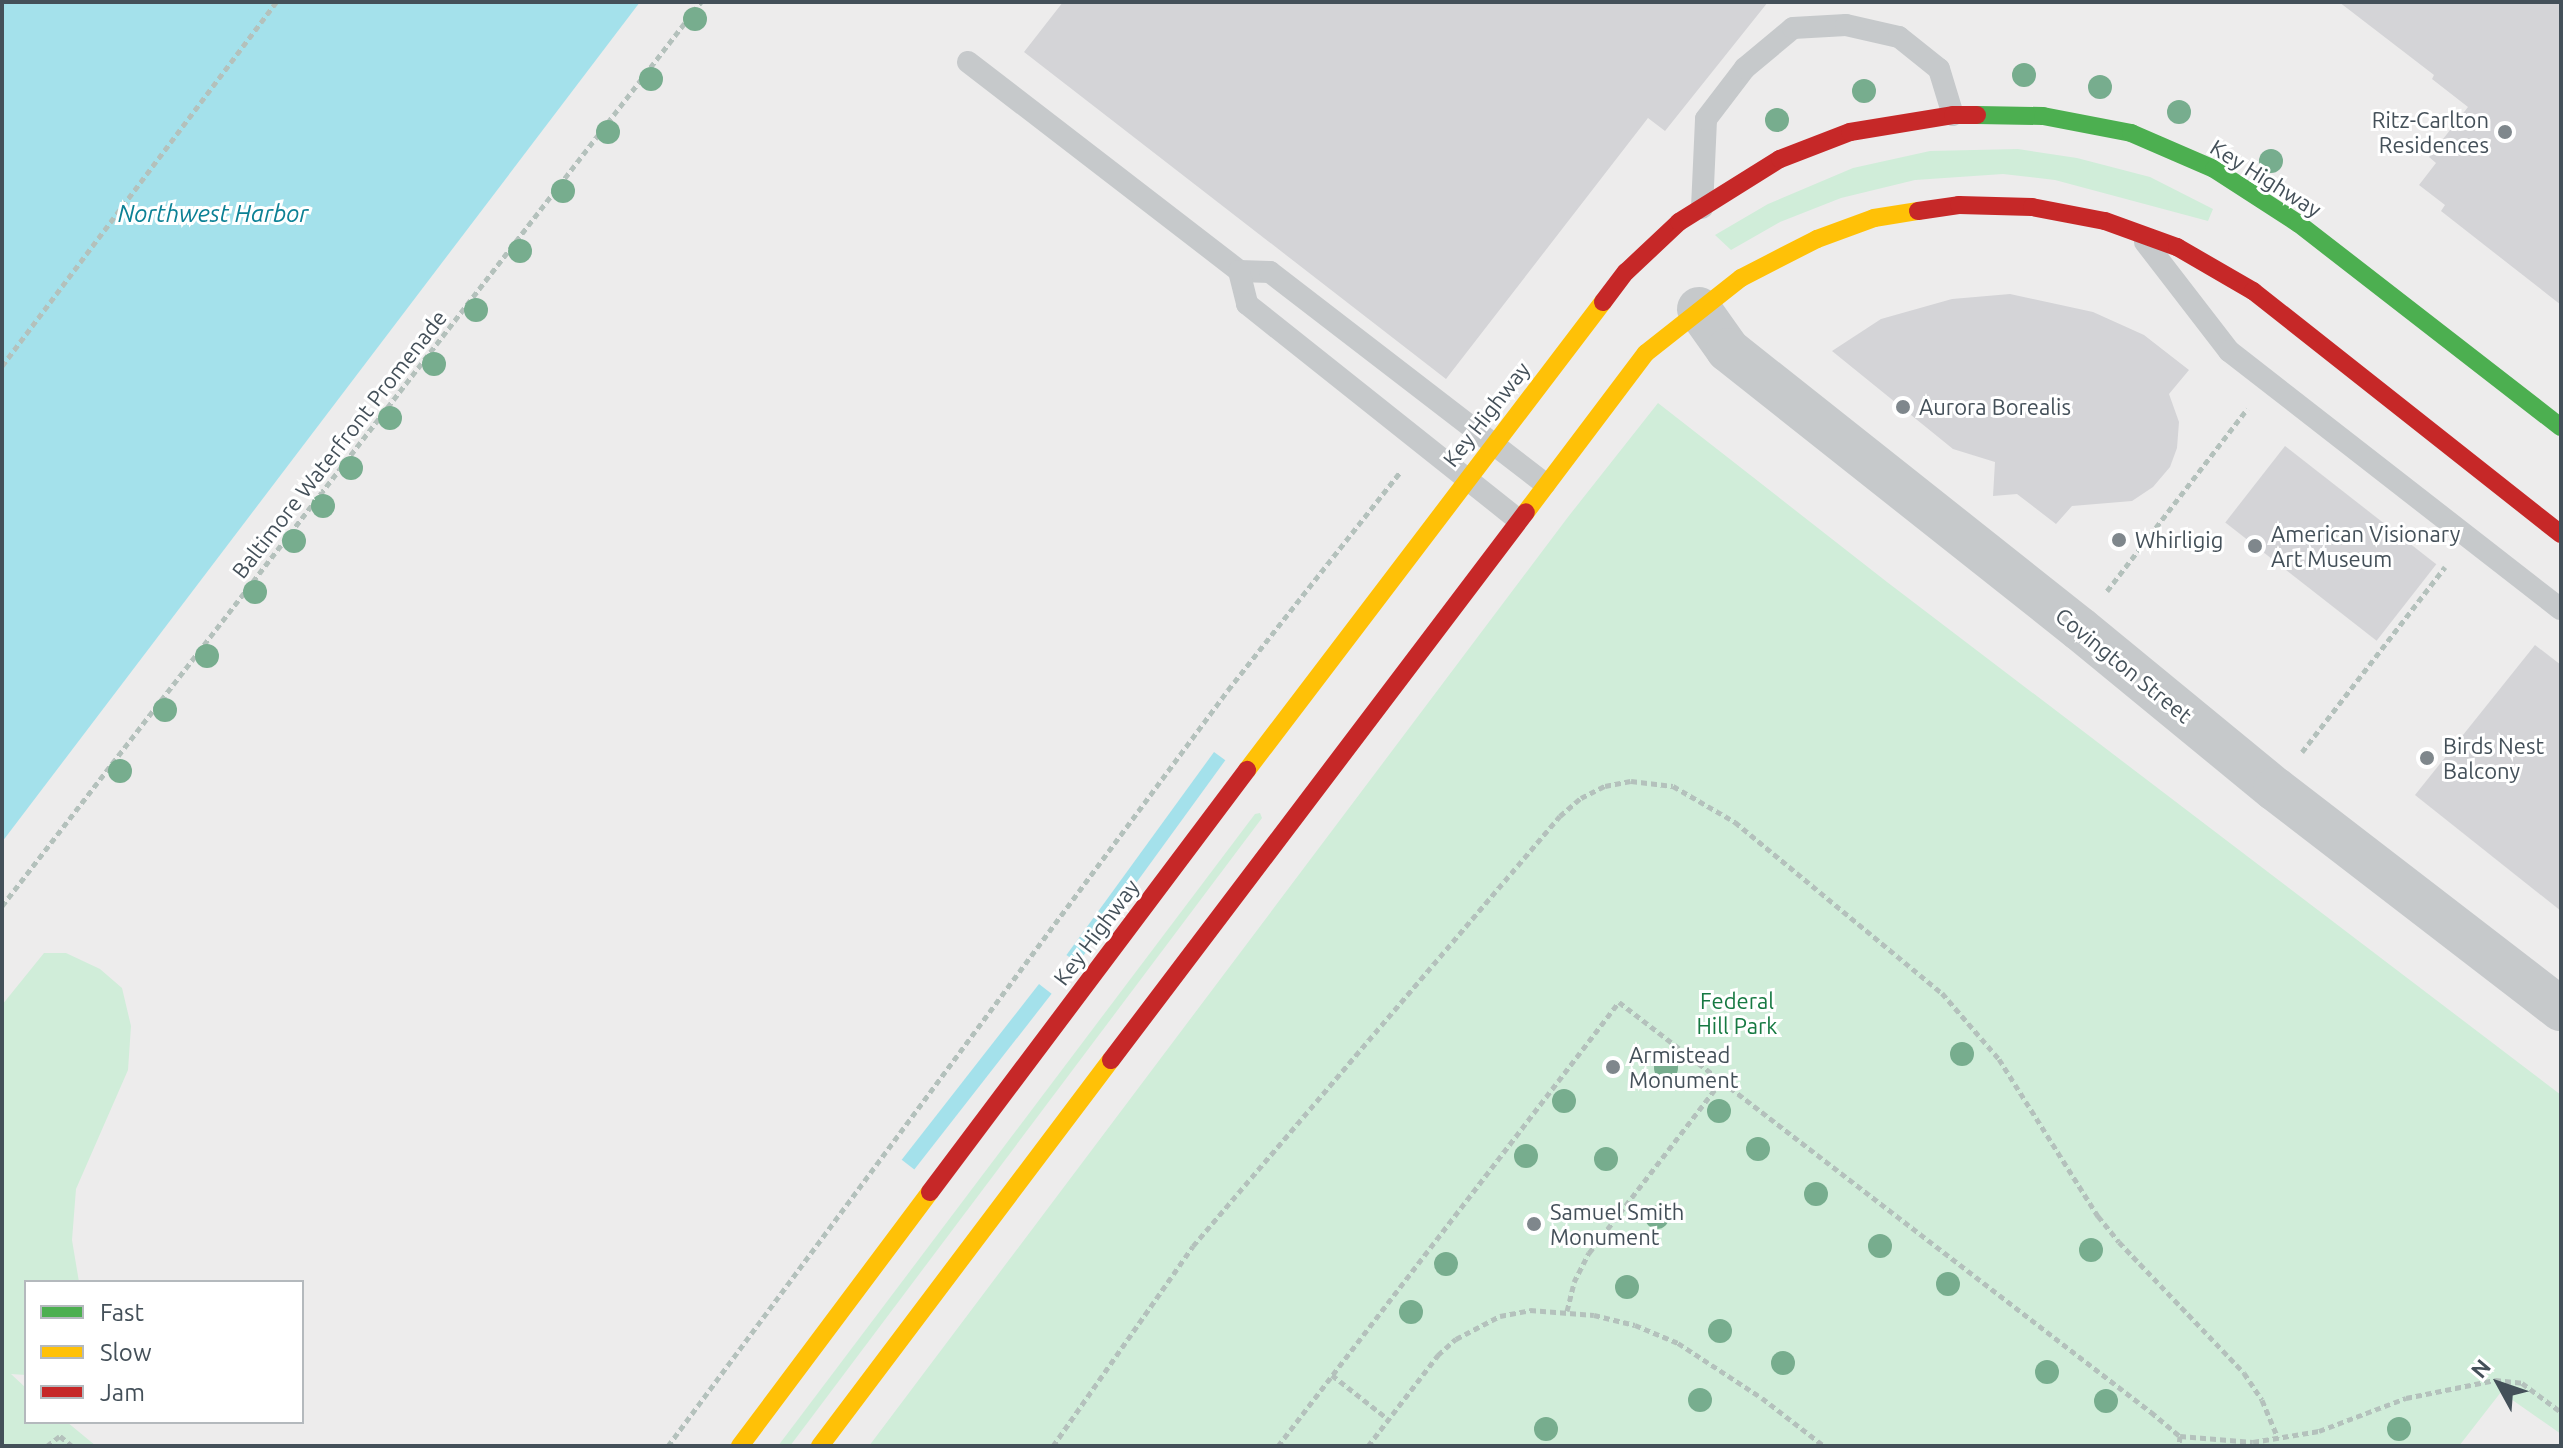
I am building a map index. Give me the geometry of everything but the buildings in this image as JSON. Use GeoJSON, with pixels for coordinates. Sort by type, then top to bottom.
{"type":"FeatureCollection","features":[{"type":"Feature","properties":{"kind":"main road","name":"Key Highway"},"geometry":{"type":"LineString","coordinates":[[740,1446],[1467,477],[1626,272],[1679,222],[1780,159],[1850,132],[1953,115],[2043,116],[2131,133],[2214,169],[2299,224],[2561,427]]}},
{"type":"Feature","properties":{"kind":"main road"},"geometry":{"type":"LineString","coordinates":[[820,1446],[1517,519],[1646,353],[1699,309],[1753,272],[1817,239],[1874,218],[1959,205],[2032,207],[2137,232],[2177,247],[2253,291],[2561,534]]}},
{"type":"Feature","properties":{"kind":"street","name":"Covington Street"},"geometry":{"type":"LineString","coordinates":[[1699,309],[1728,350],[2080,629],[2275,789],[2561,1009]]}},
{"type":"Feature","properties":{"kind":"lane"},"geometry":{"type":"LineString","coordinates":[[1702,208],[1706,119],[1745,68],[1793,28],[1846,25],[1899,37],[1939,69],[1953,115]]}},
{"type":"Feature","properties":{"kind":"lane"},"geometry":{"type":"LineString","coordinates":[[968,62],[1239,271],[1270,272],[1545,484]]}},
{"type":"Feature","properties":{"kind":"lane"},"geometry":{"type":"LineString","coordinates":[[2137,232],[2229,351],[2561,609]]}},
{"type":"Feature","properties":{"kind":"lane"},"geometry":{"type":"LineString","coordinates":[[1239,271],[1247,304],[1517,519]]}},
{"type":"Feature","properties":{"kind":"path"},"geometry":{"type":"LineString","coordinates":[[2,366],[276,2]]}},
{"type":"Feature","properties":{"kind":"path","name":"Baltimore Waterfront Promenade"},"geometry":{"type":"LineString","coordinates":[[2,906],[701,2]]}},
{"type":"Feature","properties":{"kind":"path"},"geometry":{"type":"LineString","coordinates":[[2080,629],[2253,402]]}},
{"type":"Feature","properties":{"kind":"path"},"geometry":{"type":"LineString","coordinates":[[668,1446],[1228,690],[1403,468]]}},
{"type":"Feature","properties":{"kind":"path"},"geometry":{"type":"LineString","coordinates":[[2275,789],[2451,559]]}},
{"type":"Feature","properties":{"kind":"path"},"geometry":{"type":"LineString","coordinates":[[1053,1446],[1193,1246],[1560,816],[1581,798],[1605,786],[1631,781],[1673,786],[1735,822],[1942,993],[1999,1059],[2112,1233],[2244,1373],[2262,1400],[2278,1438],[2274,1446]]}},
{"type":"Feature","properties":{"kind":"path"},"geometry":{"type":"LineString","coordinates":[[1278,1446],[1619,1002],[2180,1436],[2253,1442],[2319,1431],[2406,1398],[2495,1380],[2522,1383],[2561,1412]]}},
{"type":"Feature","properties":{"kind":"path"},"geometry":{"type":"LineString","coordinates":[[1567,1311],[1574,1282],[1589,1253],[1722,1080]]}},
{"type":"Feature","properties":{"kind":"path"},"geometry":{"type":"LineString","coordinates":[[1368,1446],[1438,1355],[1477,1325],[1530,1310],[1567,1311],[1635,1325],[1678,1343],[1738,1382],[1824,1446]]}},
{"type":"Feature","properties":{"kind":"path"},"geometry":{"type":"LineString","coordinates":[[1332,1375],[1389,1419]]}},
{"type":"Feature","properties":{"kind":"path"},"geometry":{"type":"LineString","coordinates":[[47,1446],[60,1436],[72,1446]]}},
{"type":"Feature","properties":{"kind":"path"},"geometry":{"type":"LineString","coordinates":[[2179,1446],[2180,1436]]}},
{"type":"Feature","properties":{"kind":"green space"},"geometry":{"type":"Polygon","coordinates":[[[2018,149],[2077,158],[2150,177],[2213,209],[2208,221],[2055,180],[2003,174],[1915,180],[1841,198],[1780,222],[1731,250],[1715,235],[1768,204],[1853,168],[1930,151],[2018,149]]]}},
{"type":"Feature","properties":{"kind":"green space","name":"Federal Hill Park"},"geometry":{"type":"Polygon","coordinates":[[[1658,403],[1887,582],[2561,1095],[2561,1434],[2501,1392],[2459,1446],[869,1446],[1568,517],[1658,403]]]}},
{"type":"Feature","properties":{"kind":"green space"},"geometry":{"type":"Polygon","coordinates":[[[1260,813],[1262,818],[790,1446],[778,1446],[1255,814],[1260,813]]]}},
{"type":"Feature","properties":{"kind":"green space"},"geometry":{"type":"Polygon","coordinates":[[[44,953],[66,953],[100,969],[122,988],[131,1026],[128,1070],[76,1189],[72,1240],[79,1280],[24,1280],[24,1375],[11,1374],[24,1386],[24,1424],[69,1424],[96,1446],[2,1446],[2,1005],[44,953]]]}},
{"type":"Feature","properties":{"kind":"water","name":"Northwest Harbor"},"geometry":{"type":"Polygon","coordinates":[[[2,2],[640,2],[2,842],[2,2]]]}},
{"type":"Feature","properties":{"kind":"water"},"geometry":{"type":"Polygon","coordinates":[[[1214,752],[1225,760],[1078,963],[1066,955],[1214,752]]]}},
{"type":"Feature","properties":{"kind":"water"},"geometry":{"type":"Polygon","coordinates":[[[1039,984],[1052,994],[914,1170],[902,1160],[1039,984]]]}},
{"type":"Feature","properties":{"kind":"traffic: fast"},"geometry":{"type":"LineString","coordinates":[[1977,115],[2043,116],[2131,133],[2214,169],[2299,224],[2561,427]]}},
{"type":"Feature","properties":{"kind":"traffic: slow"},"geometry":{"type":"LineString","coordinates":[[1526,512],[1646,353],[1741,278],[1817,239],[1874,218],[1918,211]]}},
{"type":"Feature","properties":{"kind":"traffic: slow"},"geometry":{"type":"LineString","coordinates":[[1247,770],[1603,302]]}},
{"type":"Feature","properties":{"kind":"traffic: slow"},"geometry":{"type":"LineString","coordinates":[[820,1446],[1111,1060]]}},
{"type":"Feature","properties":{"kind":"traffic: slow"},"geometry":{"type":"LineString","coordinates":[[740,1446],[930,1192]]}},
{"type":"Feature","properties":{"kind":"traffic: jam"},"geometry":{"type":"LineString","coordinates":[[1603,302],[1626,272],[1679,222],[1780,159],[1850,132],[1953,115],[1977,115]]}},
{"type":"Feature","properties":{"kind":"traffic: jam"},"geometry":{"type":"LineString","coordinates":[[1918,211],[1959,205],[2032,207],[2105,221],[2177,247],[2253,291],[2561,534]]}},
{"type":"Feature","properties":{"kind":"traffic: jam"},"geometry":{"type":"LineString","coordinates":[[1111,1060],[1526,512]]}},
{"type":"Feature","properties":{"kind":"traffic: jam"},"geometry":{"type":"LineString","coordinates":[[930,1192],[1247,770]]}},
{"type":"Feature","properties":{"kind":"place","name":"Ritz-Carlton Residences"},"geometry":{"type":"Point","coordinates":[2505,132]}},
{"type":"Feature","properties":{"kind":"place","name":"Aurora Borealis"},"geometry":{"type":"Point","coordinates":[1903,407]}},
{"type":"Feature","properties":{"kind":"place","name":"Whirligig"},"geometry":{"type":"Point","coordinates":[2119,540]}},
{"type":"Feature","properties":{"kind":"place","name":"American Visionary Art Museum"},"geometry":{"type":"Point","coordinates":[2255,546]}},
{"type":"Feature","properties":{"kind":"place","name":"Birds Nest Balcony"},"geometry":{"type":"Point","coordinates":[2427,758]}},
{"type":"Feature","properties":{"kind":"place","name":"Armistead Monument"},"geometry":{"type":"Point","coordinates":[1613,1067]}},
{"type":"Feature","properties":{"kind":"place","name":"Samuel Smith Monument"},"geometry":{"type":"Point","coordinates":[1534,1224]}}]}
